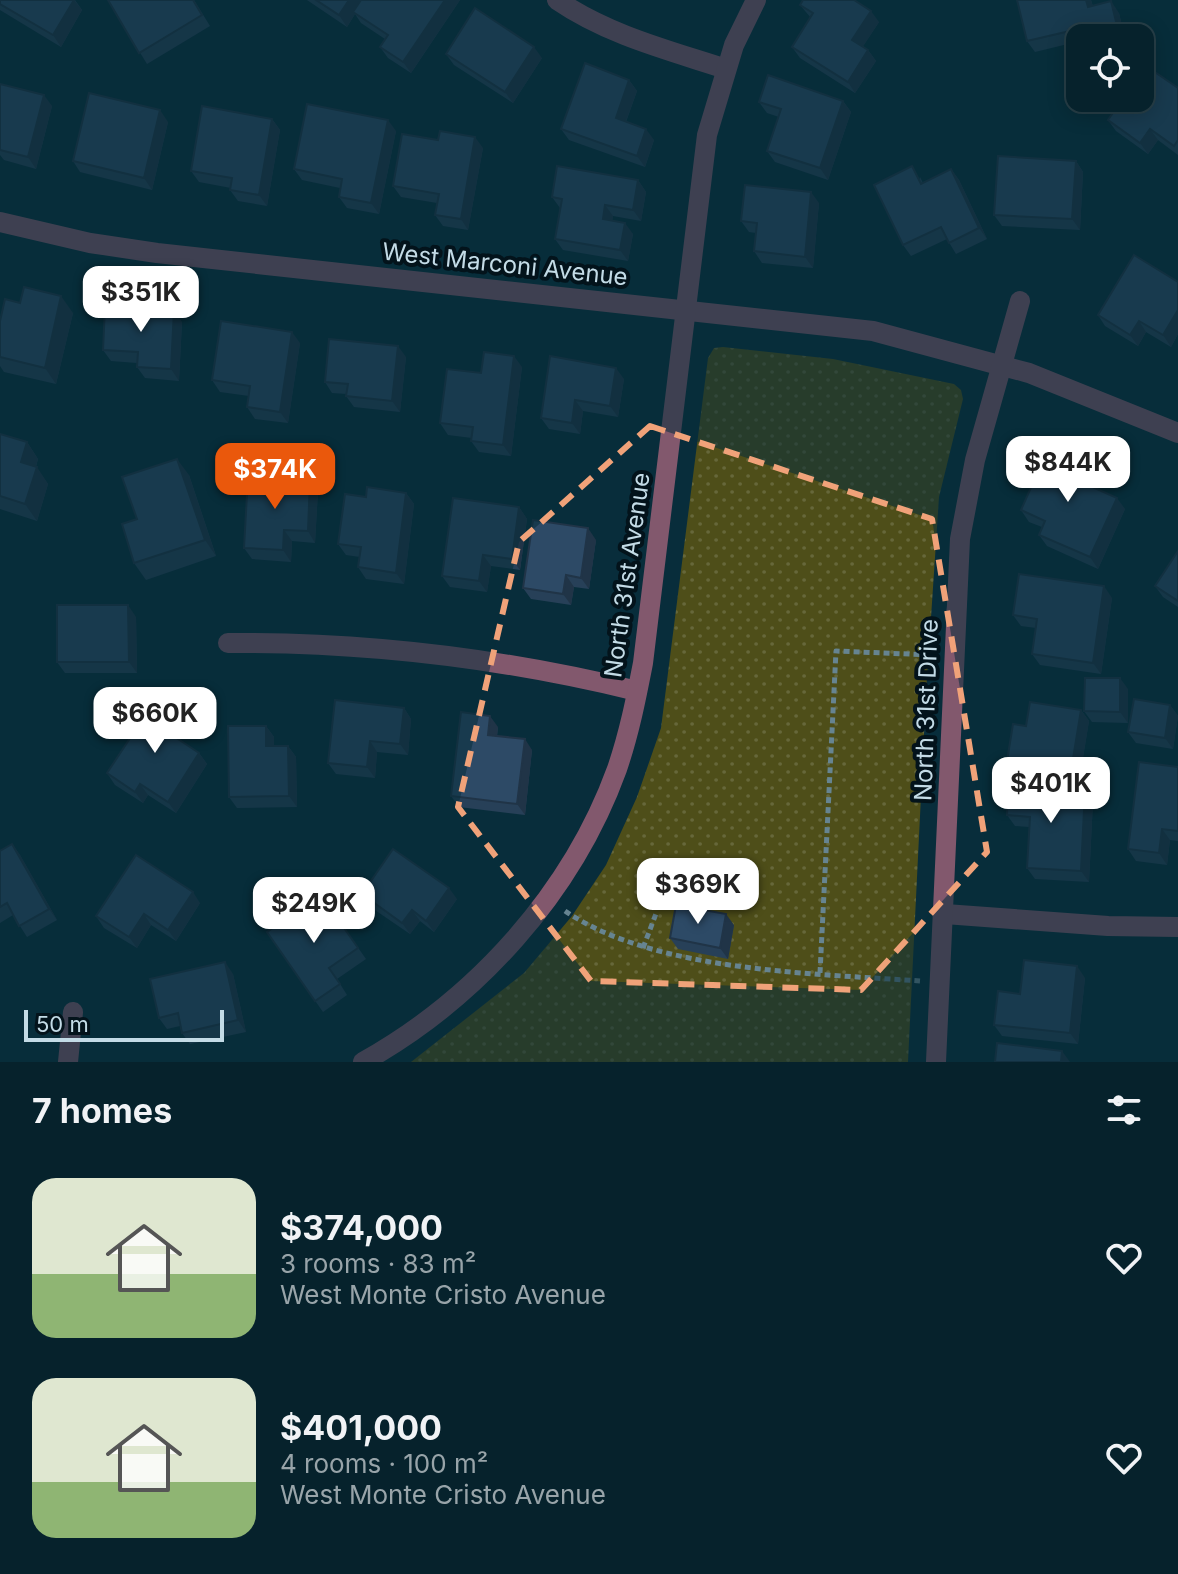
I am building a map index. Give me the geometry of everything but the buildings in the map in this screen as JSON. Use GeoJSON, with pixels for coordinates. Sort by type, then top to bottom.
{"type":"FeatureCollection","features":[{"type":"Feature","properties":{"kind":"street"},"geometry":{"type":"LineString","coordinates":[[557,0],[587,21],[726,69]]}},
{"type":"Feature","properties":{"kind":"street","name":"North 31st Avenue"},"geometry":{"type":"LineString","coordinates":[[363,1062],[390,1047],[478,980],[545,898],[574,856],[611,783],[631,725],[637,691],[707,135],[726,69],[756,0]]}},
{"type":"Feature","properties":{"kind":"street","name":"West Marconi Avenue"},"geometry":{"type":"LineString","coordinates":[[0,222],[90,243],[157,253],[873,331],[1002,365],[1104,400],[1178,433]]}},
{"type":"Feature","properties":{"kind":"street"},"geometry":{"type":"LineString","coordinates":[[1002,365],[1020,301]]}},
{"type":"Feature","properties":{"kind":"street","name":"North 31st Drive"},"geometry":{"type":"LineString","coordinates":[[936,1062],[960,539],[1002,365]]}},
{"type":"Feature","properties":{"kind":"street"},"geometry":{"type":"LineString","coordinates":[[228,643],[313,643],[439,653],[504,662],[637,691]]}},
{"type":"Feature","properties":{"kind":"street"},"geometry":{"type":"LineString","coordinates":[[945,914],[1108,926],[1178,927]]}},
{"type":"Feature","properties":{"kind":"street"},"geometry":{"type":"LineString","coordinates":[[68,1062],[73,1012]]}},
{"type":"Feature","properties":{"kind":"path"},"geometry":{"type":"LineString","coordinates":[[820,973],[836,651],[953,656]]}},
{"type":"Feature","properties":{"kind":"path"},"geometry":{"type":"LineString","coordinates":[[545,898],[585,923],[643,948],[668,955],[820,973],[941,982]]}},
{"type":"Feature","properties":{"kind":"path"},"geometry":{"type":"LineString","coordinates":[[643,948],[657,911]]}},
{"type":"Feature","properties":{"kind":"highlighted area"},"geometry":{"type":"Polygon","coordinates":[[[650,426],[932,519],[987,852],[861,990],[591,981],[458,807],[519,542],[650,426]]]}},
{"type":"Feature","properties":{"kind":"shaded area"},"geometry":{"type":"Polygon","coordinates":[[[714,348],[833,359],[954,384],[961,390],[963,399],[939,497],[908,1062],[411,1062],[524,973],[572,916],[606,865],[637,797],[661,728],[708,358],[714,348]]]}}]}
